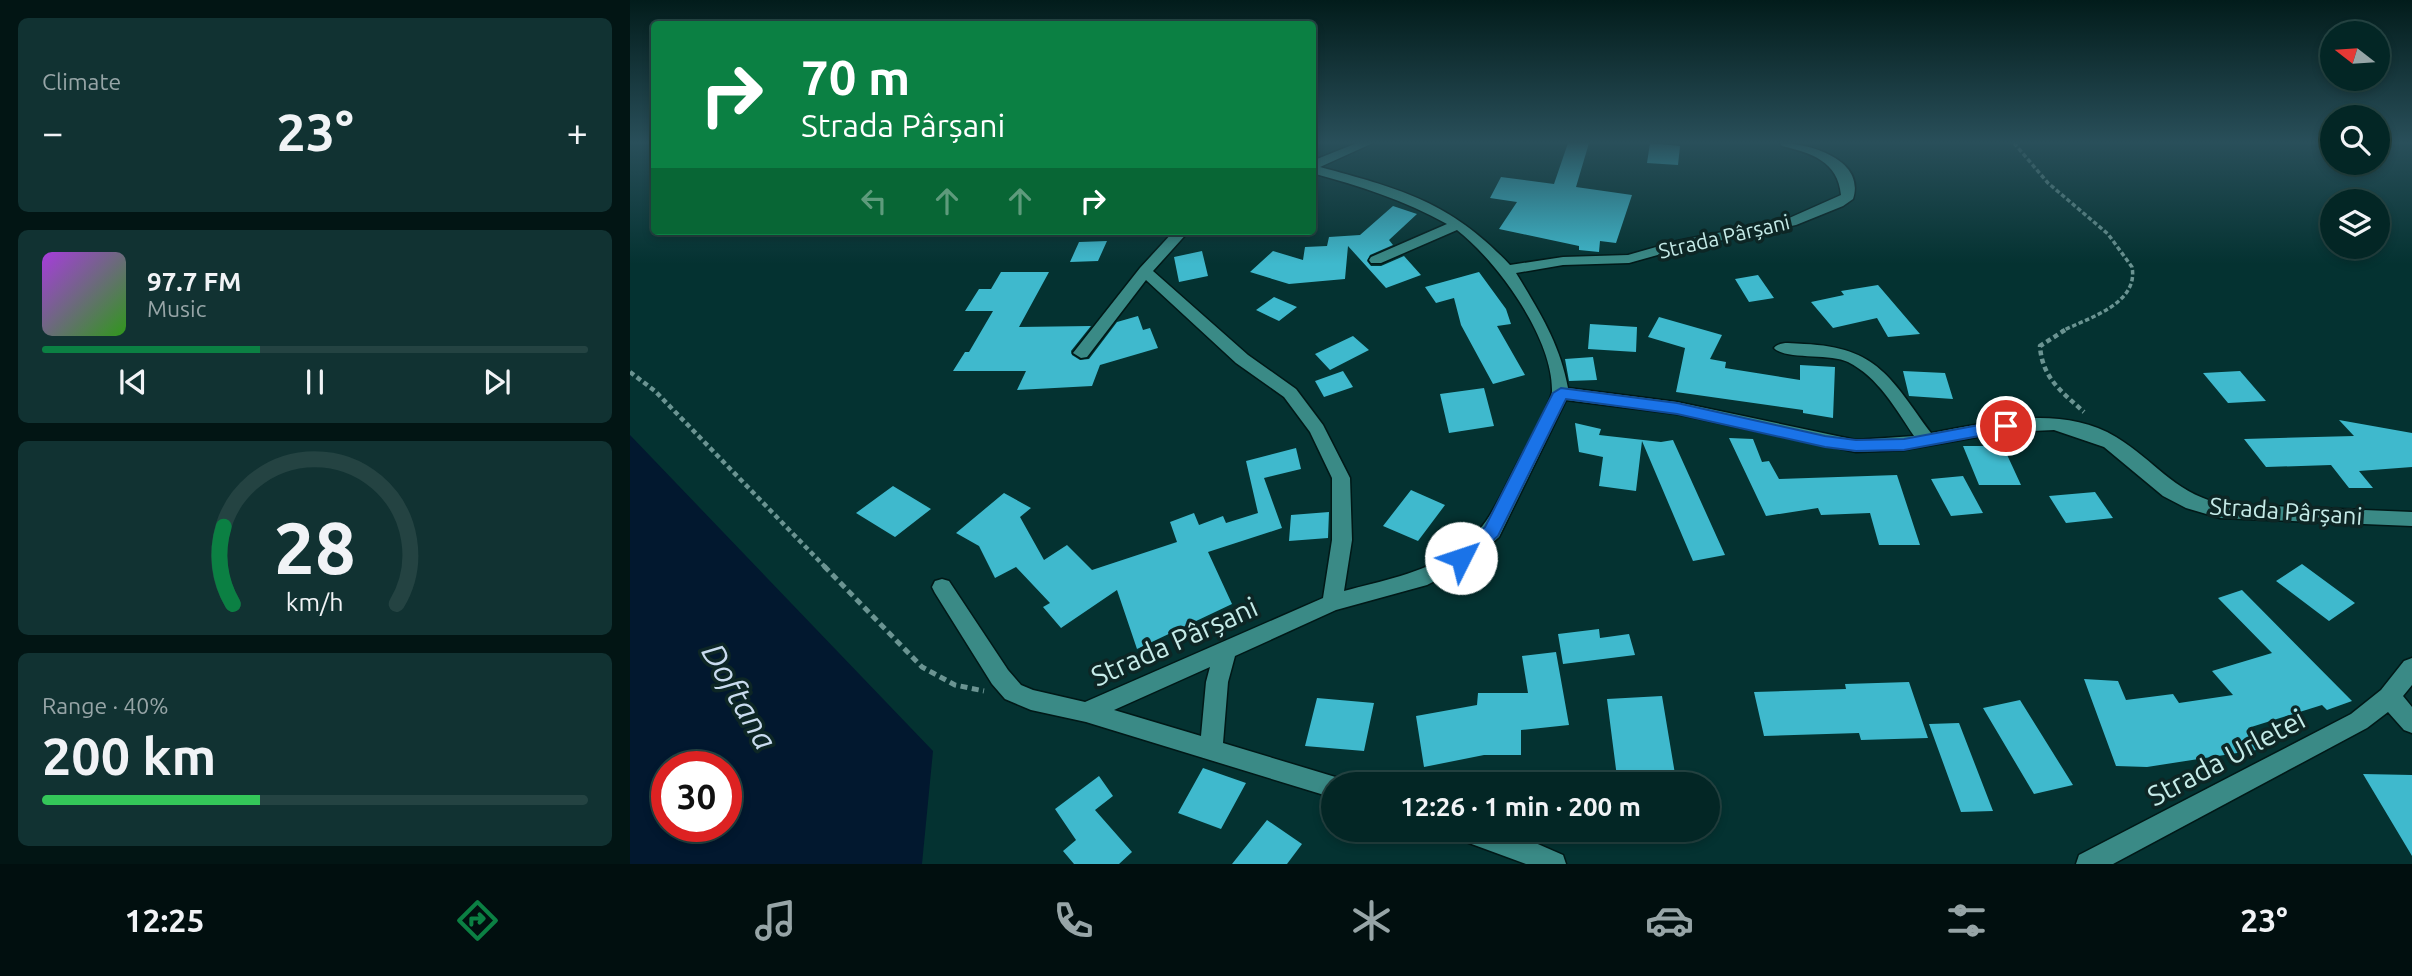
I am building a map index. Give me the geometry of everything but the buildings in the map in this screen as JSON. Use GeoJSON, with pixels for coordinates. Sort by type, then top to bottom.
{"type":"FeatureCollection","features":[{"type":"Feature","properties":{"kind":"street"},"geometry":{"type":"LineString","coordinates":[[1367,183],[1420,203],[1458,224],[1479,240],[1507,270],[1544,332],[1556,366],[1561,393]]}},
{"type":"Feature","properties":{"kind":"street","name":"Strada Pârșani"},"geometry":{"type":"LineString","coordinates":[[1507,270],[1563,261],[1629,259],[1677,245],[1791,222],[1838,204],[1848,196],[1848,183]]}},
{"type":"Feature","properties":{"kind":"street"},"geometry":{"type":"LineString","coordinates":[[1376,260],[1458,224]]}},
{"type":"Feature","properties":{"kind":"street"},"geometry":{"type":"LineString","coordinates":[[1081,353],[1145,271],[1178,235]]}},
{"type":"Feature","properties":{"kind":"street"},"geometry":{"type":"LineString","coordinates":[[1145,271],[1242,359],[1290,393],[1317,429],[1340,478],[1342,540],[1332,603]]}},
{"type":"Feature","properties":{"kind":"street"},"geometry":{"type":"LineString","coordinates":[[1782,348],[1842,354],[1858,360],[1871,369],[1927,440]]}},
{"type":"Feature","properties":{"kind":"street","name":"Strada Pârșani"},"geometry":{"type":"LineString","coordinates":[[1086,712],[1332,603],[1420,579],[1461,558],[1492,531],[1561,393],[1677,408],[1846,444],[1879,447],[1980,429],[2034,424],[2063,426],[2110,442],[2170,491],[2193,503],[2220,511],[2412,519]]}},
{"type":"Feature","properties":{"kind":"street"},"geometry":{"type":"LineString","coordinates":[[942,587],[1000,677],[1013,692],[1031,700],[1086,712]]}},
{"type":"Feature","properties":{"kind":"street"},"geometry":{"type":"LineString","coordinates":[[1211,749],[1217,682],[1226,650]]}},
{"type":"Feature","properties":{"kind":"street","name":"Strada Urletei"},"geometry":{"type":"LineString","coordinates":[[2088,864],[2359,720],[2389,698],[2412,668]]}},
{"type":"Feature","properties":{"kind":"street"},"geometry":{"type":"LineString","coordinates":[[2389,698],[2412,723]]}},
{"type":"Feature","properties":{"kind":"street","name":"Strada Pârșani"},"geometry":{"type":"LineString","coordinates":[[1086,712],[1321,783]]}},
{"type":"Feature","properties":{"kind":"street"},"geometry":{"type":"LineString","coordinates":[[1506,842],[1554,864]]}},
{"type":"Feature","properties":{"kind":"path"},"geometry":{"type":"LineString","coordinates":[[2050,183],[2113,240],[2131,264],[2134,278],[2126,294],[2103,311],[2053,334],[2039,346],[2039,362],[2046,376],[2092,419],[2110,442]]}},
{"type":"Feature","properties":{"kind":"path"},"geometry":{"type":"LineString","coordinates":[[630,372],[656,391],[922,667],[955,685],[990,692],[1013,692]]}},
{"type":"Feature","properties":{"kind":"water","name":"Doftana"},"geometry":{"type":"Polygon","coordinates":[[[630,435],[933,751],[922,864],[630,864],[630,435]]]}},
{"type":"Feature","properties":{"kind":"route"},"geometry":{"type":"LineString","coordinates":[[1461,558],[1492,531],[1561,393],[1677,408],[1825,442],[1856,446],[1904,444],[2006,426]]}}]}
